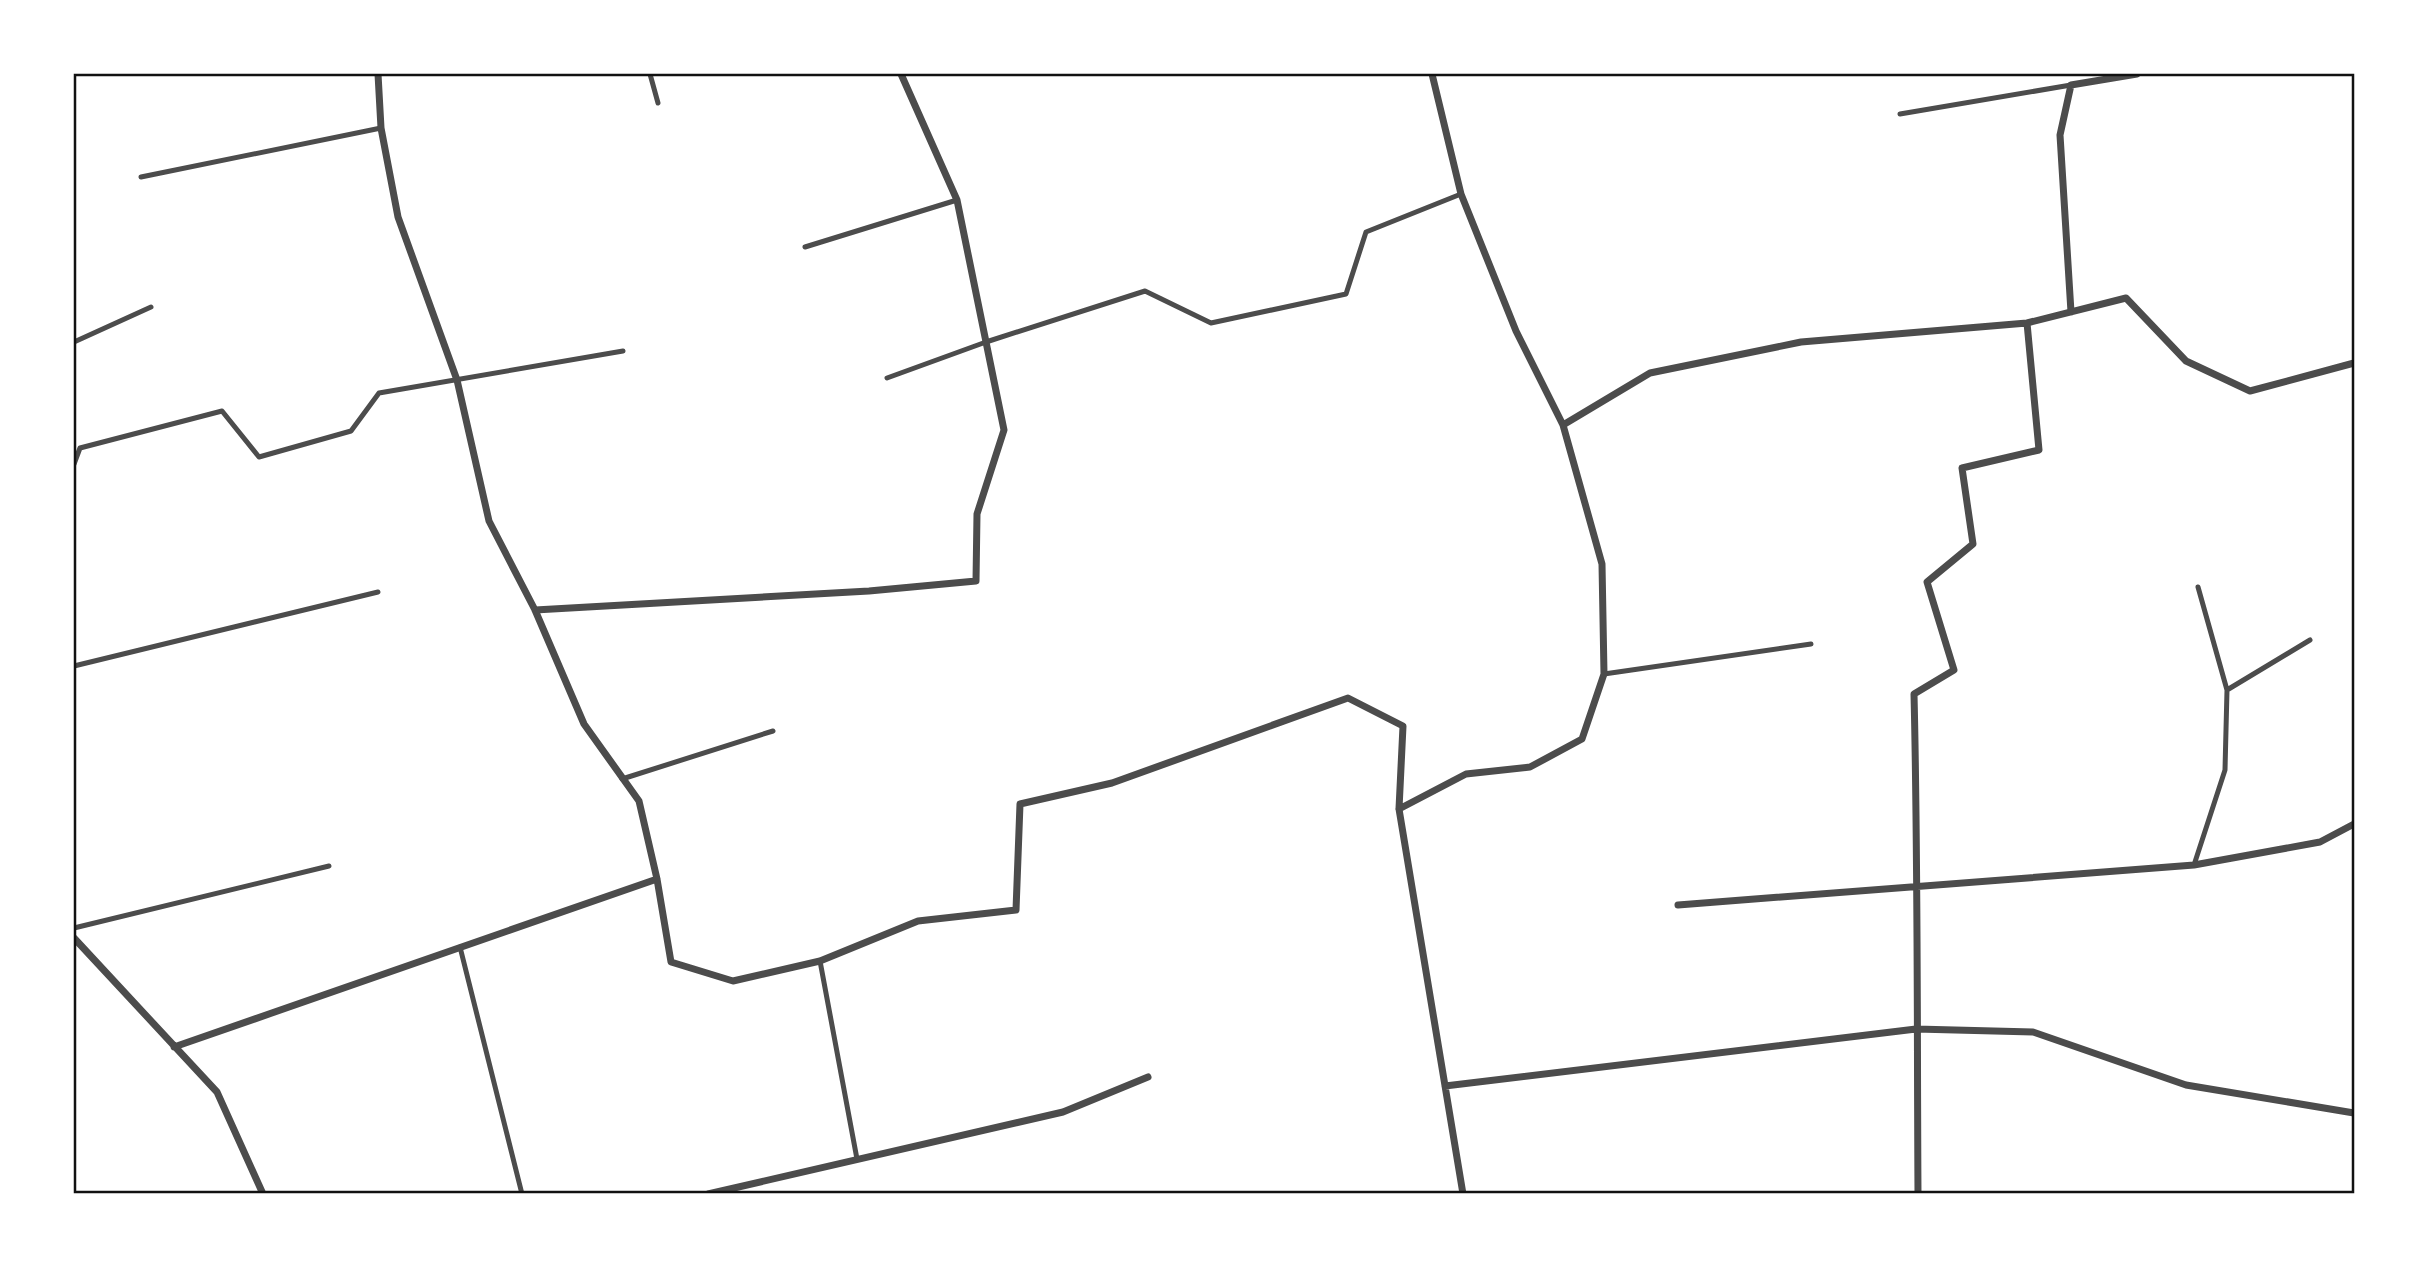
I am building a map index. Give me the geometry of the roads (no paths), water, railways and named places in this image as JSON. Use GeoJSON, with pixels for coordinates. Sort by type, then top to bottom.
{"type":"FeatureCollection","features":[{"type":"Feature","properties":{"kind":"street"},"geometry":{"type":"LineString","coordinates":[[377,74],[380,128],[398,217],[457,380],[489,522],[535,610],[584,724],[639,802],[657,879],[671,962],[733,981],[820,961],[918,921],[1016,910],[1020,804],[1112,783],[1348,698],[1403,726],[1399,809],[1463,1194]]}},
{"type":"Feature","properties":{"kind":"street"},"geometry":{"type":"LineString","coordinates":[[535,610],[869,591],[976,581],[977,514],[1004,430],[957,200],[901,74]]}},
{"type":"Feature","properties":{"kind":"street"},"geometry":{"type":"LineString","coordinates":[[1399,809],[1466,774],[1530,767],[1582,739],[1604,674],[1602,564],[1563,425],[1516,331],[1461,194],[1432,74]]}},
{"type":"Feature","properties":{"kind":"street"},"geometry":{"type":"LineString","coordinates":[[2071,312],[2060,135],[2071,85],[2137,74]]}},
{"type":"Feature","properties":{"kind":"street"},"geometry":{"type":"LineString","coordinates":[[1563,425],[1650,373],[1801,342],[2027,323],[2126,298],[2186,361],[2250,391],[2354,363]]}},
{"type":"Feature","properties":{"kind":"street"},"geometry":{"type":"LineString","coordinates":[[1918,1194],[1918,886],[1914,694],[1954,670],[1927,582],[1973,544],[1962,468],[2039,450],[2027,323]]}},
{"type":"Feature","properties":{"kind":"street"},"geometry":{"type":"LineString","coordinates":[[1678,905],[2194,865],[2320,842],[2354,824]]}},
{"type":"Feature","properties":{"kind":"street"},"geometry":{"type":"LineString","coordinates":[[174,1046],[657,879]]}},
{"type":"Feature","properties":{"kind":"street"},"geometry":{"type":"LineString","coordinates":[[74,938],[217,1092],[262,1194]]}},
{"type":"Feature","properties":{"kind":"street"},"geometry":{"type":"LineString","coordinates":[[1445,1086],[1916,1029],[2033,1032],[2186,1085],[2354,1113]]}},
{"type":"Feature","properties":{"kind":"street"},"geometry":{"type":"LineString","coordinates":[[708,1194],[1063,1112],[1148,1077]]}},
{"type":"Feature","properties":{"kind":"lane"},"geometry":{"type":"LineString","coordinates":[[650,74],[658,103]]}},
{"type":"Feature","properties":{"kind":"lane"},"geometry":{"type":"LineString","coordinates":[[1900,114],[2071,85]]}},
{"type":"Feature","properties":{"kind":"lane"},"geometry":{"type":"LineString","coordinates":[[141,177],[380,128]]}},
{"type":"Feature","properties":{"kind":"lane"},"geometry":{"type":"LineString","coordinates":[[887,378],[986,342],[1145,292],[1211,323],[1346,294],[1366,232],[1461,194]]}},
{"type":"Feature","properties":{"kind":"lane"},"geometry":{"type":"LineString","coordinates":[[805,247],[957,200]]}},
{"type":"Feature","properties":{"kind":"lane"},"geometry":{"type":"LineString","coordinates":[[74,342],[151,307]]}},
{"type":"Feature","properties":{"kind":"lane"},"geometry":{"type":"LineString","coordinates":[[74,464],[80,449],[222,411],[259,457],[351,431],[379,393],[623,351]]}},
{"type":"Feature","properties":{"kind":"lane"},"geometry":{"type":"LineString","coordinates":[[2194,865],[2225,770],[2227,690],[2197,587]]}},
{"type":"Feature","properties":{"kind":"lane"},"geometry":{"type":"LineString","coordinates":[[74,666],[378,592]]}},
{"type":"Feature","properties":{"kind":"lane"},"geometry":{"type":"LineString","coordinates":[[2227,690],[2310,640]]}},
{"type":"Feature","properties":{"kind":"lane"},"geometry":{"type":"LineString","coordinates":[[1604,674],[1811,644]]}},
{"type":"Feature","properties":{"kind":"lane"},"geometry":{"type":"LineString","coordinates":[[622,779],[773,731]]}},
{"type":"Feature","properties":{"kind":"lane"},"geometry":{"type":"LineString","coordinates":[[74,928],[329,866]]}},
{"type":"Feature","properties":{"kind":"lane"},"geometry":{"type":"LineString","coordinates":[[460,947],[522,1194]]}},
{"type":"Feature","properties":{"kind":"lane"},"geometry":{"type":"LineString","coordinates":[[820,961],[857,1159]]}}]}
